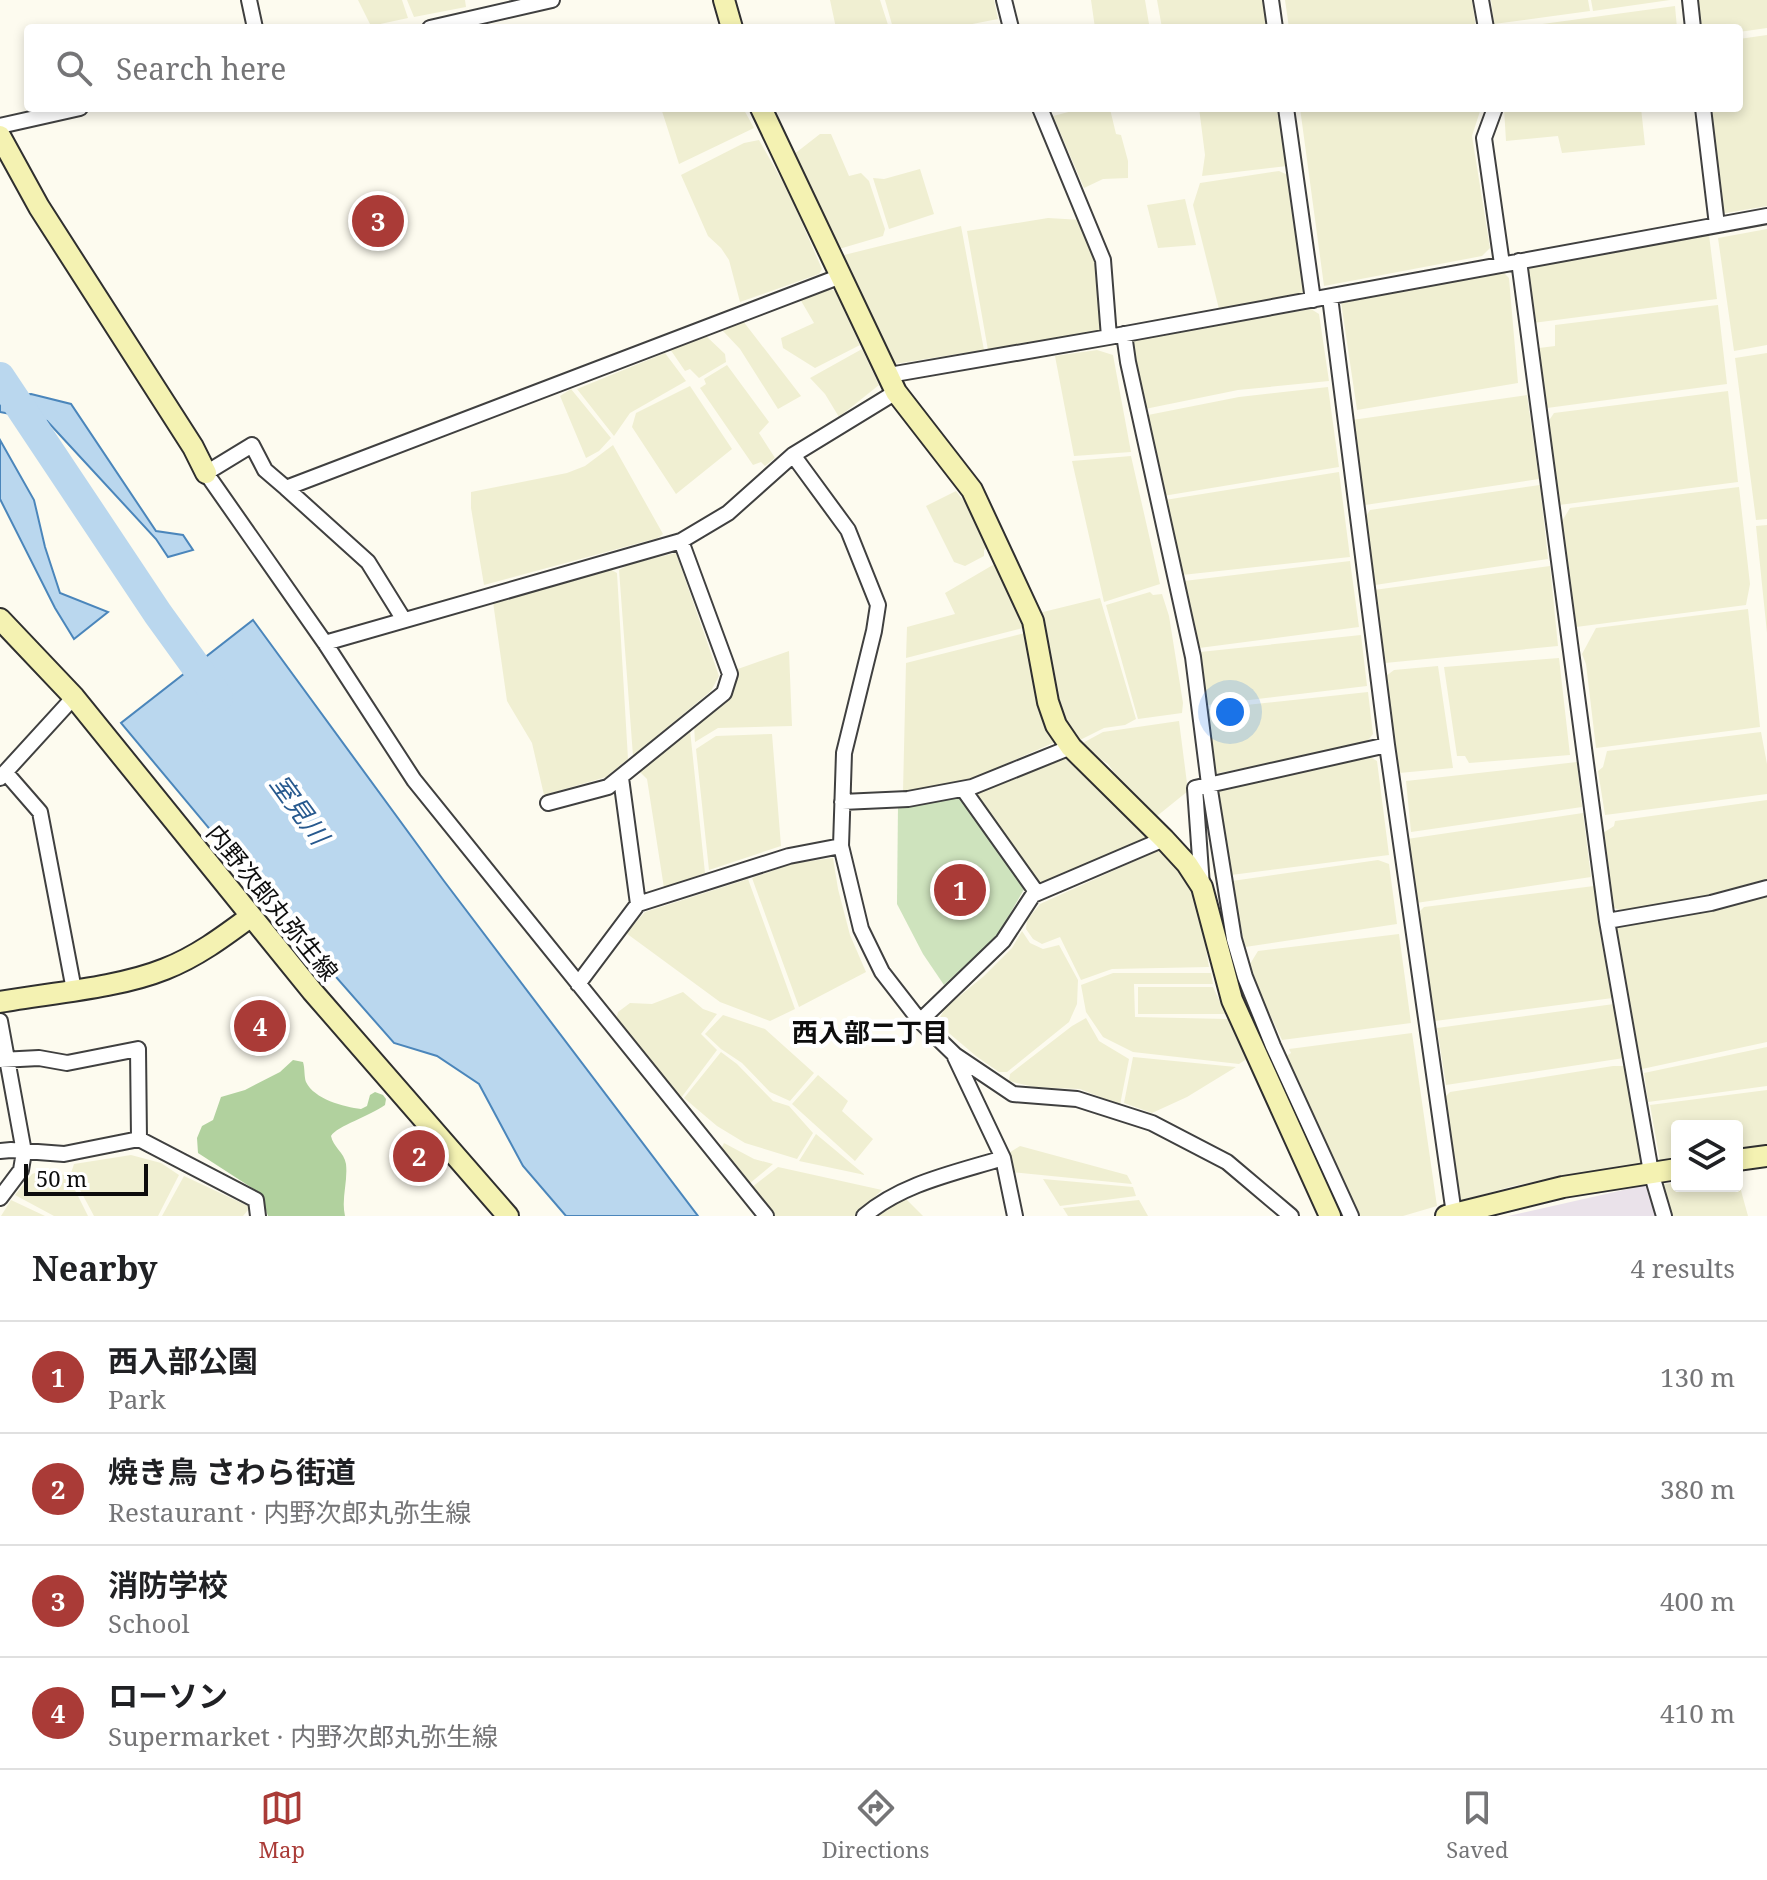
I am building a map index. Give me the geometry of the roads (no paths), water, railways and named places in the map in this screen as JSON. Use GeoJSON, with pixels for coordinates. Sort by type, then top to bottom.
{"type":"FeatureCollection","features":[{"type":"Feature","properties":{"kind":"street"},"geometry":{"type":"LineString","coordinates":[[249,0],[254,24]]}},
{"type":"Feature","properties":{"kind":"street"},"geometry":{"type":"LineString","coordinates":[[447,24],[552,0]]}},
{"type":"Feature","properties":{"kind":"street"},"geometry":{"type":"LineString","coordinates":[[724,0],[731,24]]}},
{"type":"Feature","properties":{"kind":"street"},"geometry":{"type":"LineString","coordinates":[[1004,0],[1010,24]]}},
{"type":"Feature","properties":{"kind":"street"},"geometry":{"type":"LineString","coordinates":[[1271,0],[1274,24]]}},
{"type":"Feature","properties":{"kind":"street"},"geometry":{"type":"LineString","coordinates":[[1481,0],[1485,24]]}},
{"type":"Feature","properties":{"kind":"street"},"geometry":{"type":"LineString","coordinates":[[1690,0],[1693,24]]}},
{"type":"Feature","properties":{"kind":"street"},"geometry":{"type":"LineString","coordinates":[[0,126],[62,112]]}},
{"type":"Feature","properties":{"kind":"street"},"geometry":{"type":"LineString","coordinates":[[763,112],[892,384],[972,490],[1033,621],[1048,702],[1056,725],[1071,747],[1164,839],[1202,887]]}},
{"type":"Feature","properties":{"kind":"street"},"geometry":{"type":"LineString","coordinates":[[1042,112],[1103,260],[1117,336],[1134,392],[1193,657],[1209,784],[1234,939],[1245,977],[1351,1216]]}},
{"type":"Feature","properties":{"kind":"street"},"geometry":{"type":"LineString","coordinates":[[1287,112],[1313,300]]}},
{"type":"Feature","properties":{"kind":"street"},"geometry":{"type":"LineString","coordinates":[[1494,112],[1484,138],[1502,264]]}},
{"type":"Feature","properties":{"kind":"street"},"geometry":{"type":"LineString","coordinates":[[1703,112],[1717,225]]}},
{"type":"Feature","properties":{"kind":"street"},"geometry":{"type":"LineString","coordinates":[[0,136],[39,207],[193,447],[206,473],[325,643],[414,780],[766,1216]]}},
{"type":"Feature","properties":{"kind":"street"},"geometry":{"type":"LineString","coordinates":[[325,643],[681,541],[728,513],[793,455],[892,384],[1117,336],[1767,216]]}},
{"type":"Feature","properties":{"kind":"street"},"geometry":{"type":"LineString","coordinates":[[1519,261],[1607,921],[1651,1172],[1664,1216]]}},
{"type":"Feature","properties":{"kind":"street"},"geometry":{"type":"LineString","coordinates":[[286,488],[841,276]]}},
{"type":"Feature","properties":{"kind":"street"},"geometry":{"type":"LineString","coordinates":[[1330,297],[1450,1215],[1563,1187],[1671,1170]]}},
{"type":"Feature","properties":{"kind":"street"},"geometry":{"type":"LineString","coordinates":[[206,473],[252,445],[265,470],[368,562],[404,620]]}},
{"type":"Feature","properties":{"kind":"street"},"geometry":{"type":"LineString","coordinates":[[793,455],[848,530],[878,605],[844,753],[841,846],[861,929],[882,972],[920,1021],[955,1055],[1013,1094],[1077,1099],[1152,1123],[1227,1162],[1291,1216]]}},
{"type":"Feature","properties":{"kind":"street"},"geometry":{"type":"LineString","coordinates":[[548,803],[608,787],[724,693],[730,674],[681,541]]}},
{"type":"Feature","properties":{"kind":"street","name":"内野次郎丸弥生線"},"geometry":{"type":"LineString","coordinates":[[0,619],[74,697],[250,917],[508,1216]]}},
{"type":"Feature","properties":{"kind":"street"},"geometry":{"type":"LineString","coordinates":[[74,697],[3,776],[40,812],[74,990]]}},
{"type":"Feature","properties":{"kind":"street"},"geometry":{"type":"LineString","coordinates":[[1330,1216],[1232,1000],[1202,887],[1195,788],[1387,745]]}},
{"type":"Feature","properties":{"kind":"street"},"geometry":{"type":"LineString","coordinates":[[842,802],[908,799],[963,789],[1071,747]]}},
{"type":"Feature","properties":{"kind":"street"},"geometry":{"type":"LineString","coordinates":[[621,778],[638,904]]}},
{"type":"Feature","properties":{"kind":"street"},"geometry":{"type":"LineString","coordinates":[[963,789],[1037,893]]}},
{"type":"Feature","properties":{"kind":"street"},"geometry":{"type":"LineString","coordinates":[[920,1021],[1003,941],[1033,895],[1164,839]]}},
{"type":"Feature","properties":{"kind":"street"},"geometry":{"type":"LineString","coordinates":[[578,984],[638,904],[789,856],[841,846]]}},
{"type":"Feature","properties":{"kind":"street"},"geometry":{"type":"LineString","coordinates":[[1607,921],[1711,903],[1767,888]]}},
{"type":"Feature","properties":{"kind":"street"},"geometry":{"type":"LineString","coordinates":[[0,1002],[136,978],[163,970],[188,959],[250,917]]}},
{"type":"Feature","properties":{"kind":"street"},"geometry":{"type":"LineString","coordinates":[[0,1021],[4,1060],[24,1152],[21,1170],[0,1198]]}},
{"type":"Feature","properties":{"kind":"street"},"geometry":{"type":"LineString","coordinates":[[4,1060],[39,1058],[67,1063],[138,1049],[139,1139]]}},
{"type":"Feature","properties":{"kind":"street"},"geometry":{"type":"LineString","coordinates":[[955,1055],[1003,1158],[1015,1216]]}},
{"type":"Feature","properties":{"kind":"street"},"geometry":{"type":"LineString","coordinates":[[0,1151],[64,1154],[139,1139],[256,1200],[258,1216]]}},
{"type":"Feature","properties":{"kind":"street"},"geometry":{"type":"LineString","coordinates":[[1743,1159],[1767,1156]]}},
{"type":"Feature","properties":{"kind":"street"},"geometry":{"type":"LineString","coordinates":[[864,1216],[888,1197],[912,1186],[1003,1158]]}},
{"type":"Feature","properties":{"kind":"water"},"geometry":{"type":"Polygon","coordinates":[[[31,394],[71,404],[156,531],[183,535],[193,550],[168,557],[156,539],[47,421],[0,412],[0,397],[31,394]]]}},
{"type":"Feature","properties":{"kind":"water"},"geometry":{"type":"Polygon","coordinates":[[[0,440],[34,500],[60,593],[108,612],[74,639],[0,499],[0,440]]]}},
{"type":"Feature","properties":{"kind":"water"},"geometry":{"type":"Polygon","coordinates":[[[253,620],[444,881],[698,1216],[566,1216],[523,1166],[479,1084],[437,1056],[394,1043],[279,912],[121,723],[253,620]]]}},
{"type":"Feature","properties":{"kind":"waterway","name":"室見川"},"geometry":{"type":"LineString","coordinates":[[0,377],[158,614],[218,697]]}},
{"type":"Feature","properties":{"kind":"place","name":"消防学校"},"geometry":{"type":"Point","coordinates":[378,221]}},
{"type":"Feature","properties":{"kind":"place","name":"西入部公園"},"geometry":{"type":"Point","coordinates":[960,890]}},
{"type":"Feature","properties":{"kind":"place","name":"ローソン"},"geometry":{"type":"Point","coordinates":[260,1026]}},
{"type":"Feature","properties":{"kind":"place","name":"焼き鳥 さわら街道"},"geometry":{"type":"Point","coordinates":[419,1156]}},
{"type":"Feature","properties":{"kind":"district","name":"西入部二丁目"},"geometry":{"type":"Point","coordinates":[870,1032]}}]}
